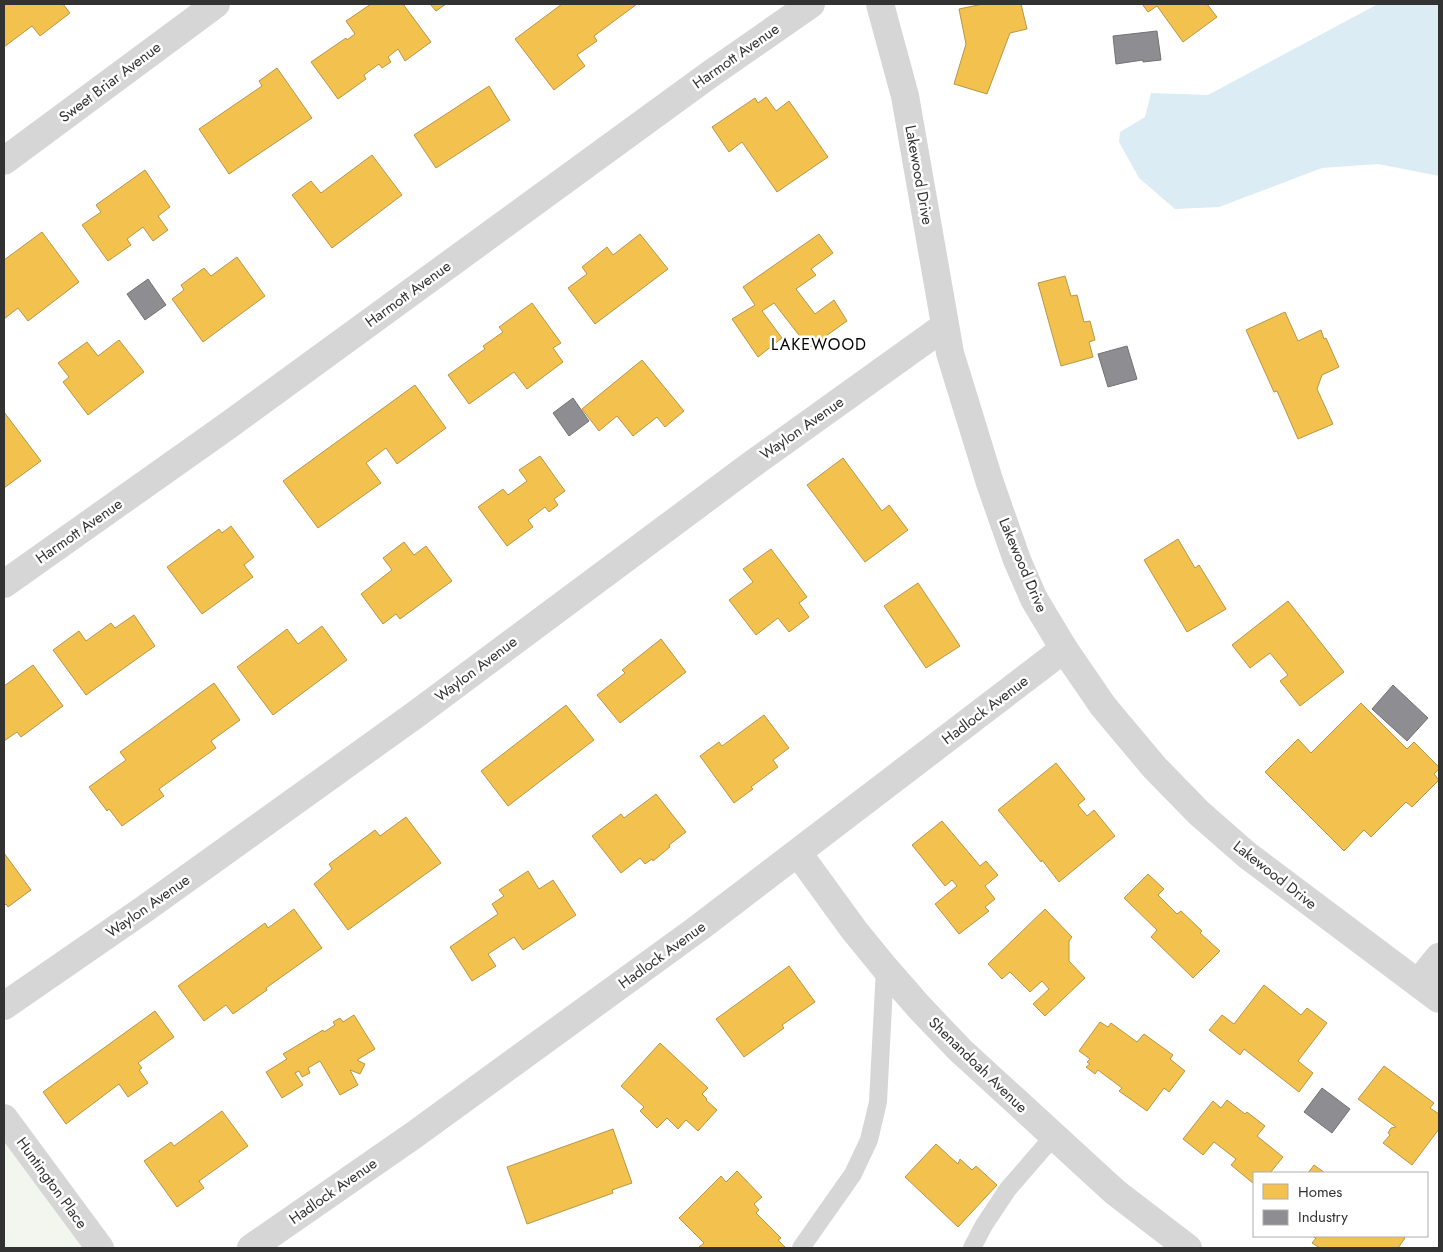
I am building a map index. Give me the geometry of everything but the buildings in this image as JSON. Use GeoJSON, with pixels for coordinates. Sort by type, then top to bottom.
{"type":"FeatureCollection","features":[{"type":"Feature","properties":{"kind":"street","name":"Sweet Briar Avenue"},"geometry":{"type":"LineString","coordinates":[[4,161],[216,4]]}},
{"type":"Feature","properties":{"kind":"street","name":"Harmott Avenue"},"geometry":{"type":"LineString","coordinates":[[4,584],[226,427],[708,75],[811,4]]}},
{"type":"Feature","properties":{"kind":"street","name":"Lakewood Drive"},"geometry":{"type":"LineString","coordinates":[[880,4],[905,96],[950,354],[990,483],[1017,560],[1034,599],[1064,649],[1103,706],[1155,768],[1199,813],[1247,856],[1429,991]]}},
{"type":"Feature","properties":{"kind":"street","name":"Waylon Avenue"},"geometry":{"type":"LineString","coordinates":[[4,1006],[143,910],[414,715],[751,465],[945,326]]}},
{"type":"Feature","properties":{"kind":"street","name":"Hadlock Avenue"},"geometry":{"type":"LineString","coordinates":[[252,1248],[446,1112],[700,928],[1064,649]]}},
{"type":"Feature","properties":{"kind":"street","name":"Shenandoah Avenue"},"geometry":{"type":"LineString","coordinates":[[798,853],[854,930],[885,968],[960,1050],[1115,1192],[1188,1248]]}},
{"type":"Feature","properties":{"kind":"street"},"geometry":{"type":"LineString","coordinates":[[1429,991],[1439,957]]}},
{"type":"Feature","properties":{"kind":"street","name":"Huntington Place"},"geometry":{"type":"LineString","coordinates":[[4,1118],[100,1248]]}},
{"type":"Feature","properties":{"kind":"lane"},"geometry":{"type":"LineString","coordinates":[[801,1248],[853,1174],[869,1140],[878,1102],[885,968]]}},
{"type":"Feature","properties":{"kind":"lane"},"geometry":{"type":"LineString","coordinates":[[972,1248],[984,1225],[1008,1189],[1054,1137]]}},
{"type":"Feature","properties":{"kind":"shaded area"},"geometry":{"type":"Polygon","coordinates":[[[1378,4],[1439,4],[1439,176],[1378,164],[1322,168],[1219,207],[1175,209],[1139,178],[1119,142],[1120,132],[1145,117],[1151,93],[1208,95],[1378,4]]]}},
{"type":"Feature","properties":{"kind":"shaded area"},"geometry":{"type":"Polygon","coordinates":[[[4,1125],[93,1248],[4,1248],[4,1125]]]}},
{"type":"Feature","properties":{"kind":"district","name":"LAKEWOOD"},"geometry":{"type":"Point","coordinates":[819,344]}}]}
